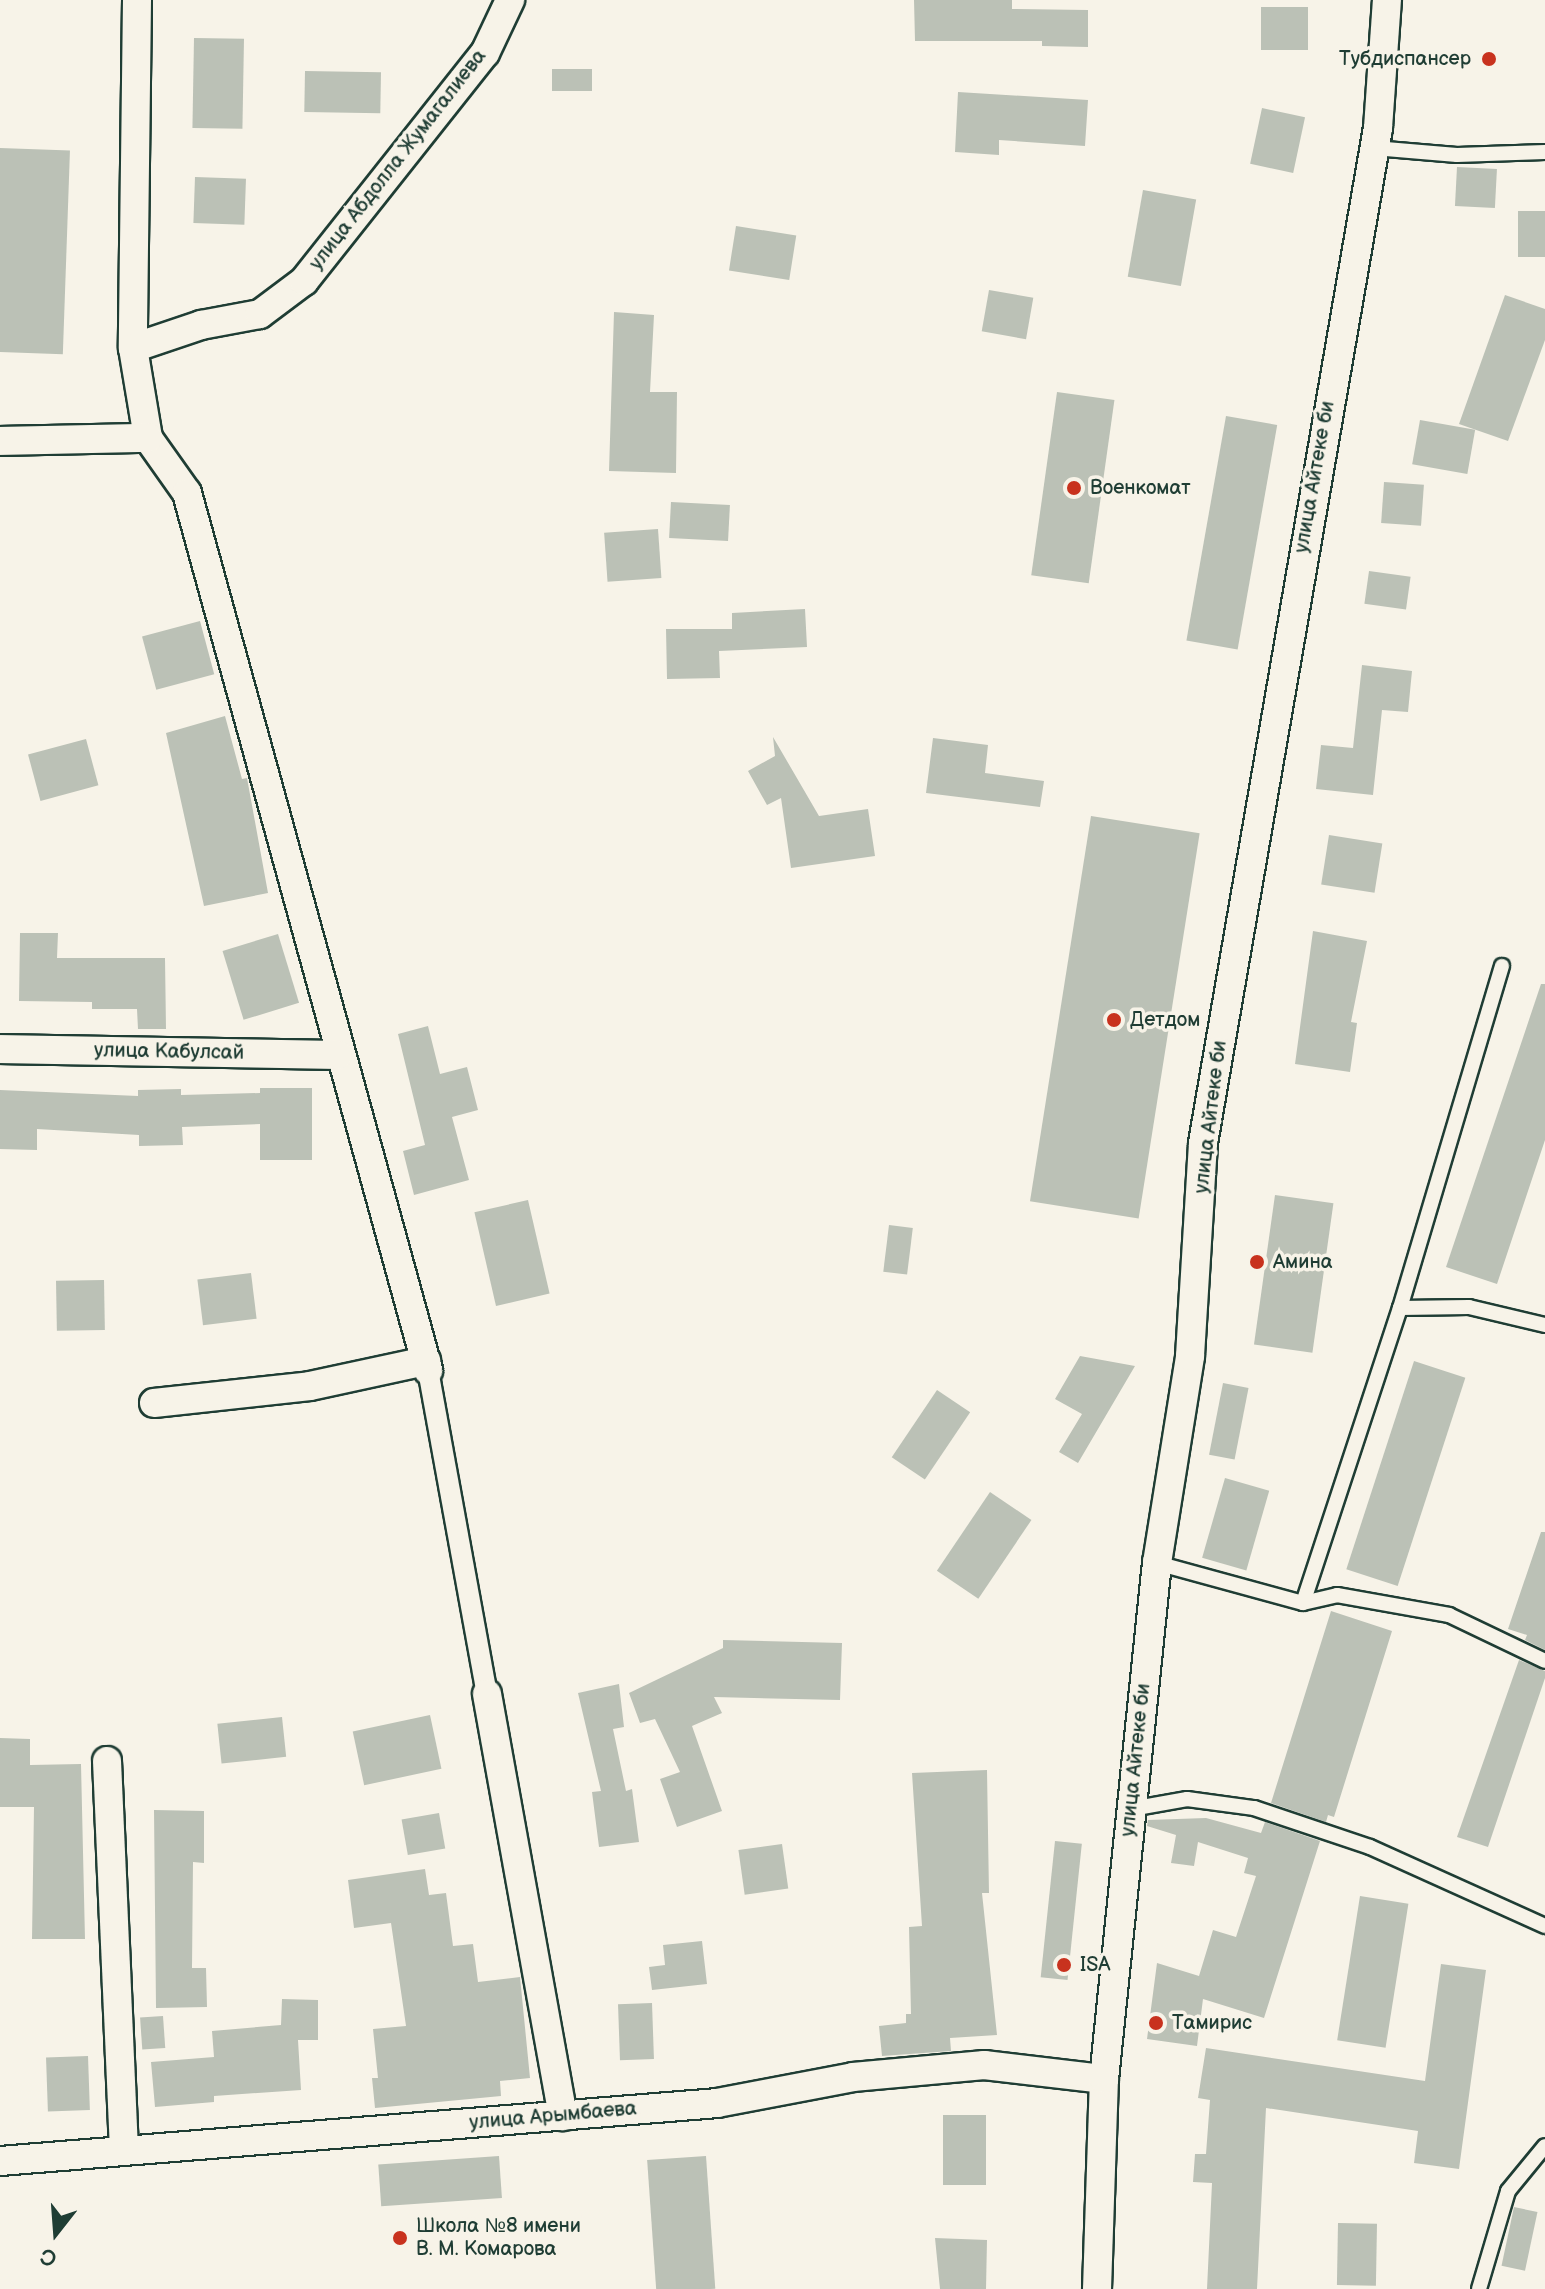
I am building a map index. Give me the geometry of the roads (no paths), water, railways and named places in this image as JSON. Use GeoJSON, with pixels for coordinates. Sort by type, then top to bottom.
{"type":"FeatureCollection","features":[{"type":"Feature","properties":{"kind":"street"},"geometry":{"type":"LineString","coordinates":[[137,0],[133,348],[148,438],[187,493],[338,1055],[427,1366],[563,2116]]}},
{"type":"Feature","properties":{"kind":"street","name":"улица Абдолла Жумагалиева"},"geometry":{"type":"LineString","coordinates":[[133,348],[201,325],[260,314],[304,281],[485,53],[510,0]]}},
{"type":"Feature","properties":{"kind":"street","name":"улица Айтеке би"},"geometry":{"type":"LineString","coordinates":[[1097,2289],[1104,2079],[1157,1563],[1190,1356],[1203,1143],[1374,148],[1387,0]]}},
{"type":"Feature","properties":{"kind":"street"},"geometry":{"type":"LineString","coordinates":[[0,441],[148,438]]}},
{"type":"Feature","properties":{"kind":"street","name":"улица Кабулсай"},"geometry":{"type":"LineString","coordinates":[[0,1049],[338,1055]]}},
{"type":"Feature","properties":{"kind":"street"},"geometry":{"type":"LineString","coordinates":[[154,1403],[310,1386],[427,1366]]}},
{"type":"Feature","properties":{"kind":"street"},"geometry":{"type":"LineString","coordinates":[[107,1761],[124,2150]]}},
{"type":"Feature","properties":{"kind":"street","name":"улица Арымбаева"},"geometry":{"type":"LineString","coordinates":[[0,2161],[717,2103],[853,2077],[984,2065],[1104,2079]]}},
{"type":"Feature","properties":{"kind":"lane"},"geometry":{"type":"LineString","coordinates":[[1374,148],[1457,155],[1545,152]]}},
{"type":"Feature","properties":{"kind":"lane"},"geometry":{"type":"LineString","coordinates":[[1303,1603],[1400,1308],[1502,966]]}},
{"type":"Feature","properties":{"kind":"lane"},"geometry":{"type":"LineString","coordinates":[[1400,1308],[1469,1307],[1545,1325]]}},
{"type":"Feature","properties":{"kind":"lane"},"geometry":{"type":"LineString","coordinates":[[1157,1563],[1303,1603],[1337,1595],[1449,1615],[1545,1661]]}},
{"type":"Feature","properties":{"kind":"lane"},"geometry":{"type":"LineString","coordinates":[[1131,1809],[1187,1799],[1254,1808],[1370,1847],[1545,1926]]}},
{"type":"Feature","properties":{"kind":"lane"},"geometry":{"type":"LineString","coordinates":[[1479,2289],[1508,2191],[1545,2146]]}},
{"type":"Feature","properties":{"kind":"place","name":"Тубдиспансер"},"geometry":{"type":"Point","coordinates":[1489,59]}},
{"type":"Feature","properties":{"kind":"place","name":"Военкомат"},"geometry":{"type":"Point","coordinates":[1074,488]}},
{"type":"Feature","properties":{"kind":"place","name":"Детдом"},"geometry":{"type":"Point","coordinates":[1114,1020]}},
{"type":"Feature","properties":{"kind":"place","name":"Амина"},"geometry":{"type":"Point","coordinates":[1257,1262]}},
{"type":"Feature","properties":{"kind":"place","name":"ISA"},"geometry":{"type":"Point","coordinates":[1064,1965]}},
{"type":"Feature","properties":{"kind":"place","name":"Тамирис"},"geometry":{"type":"Point","coordinates":[1156,2023]}},
{"type":"Feature","properties":{"kind":"place","name":"Школа №8 имени В. М. Комарова"},"geometry":{"type":"Point","coordinates":[400,2238]}}]}
